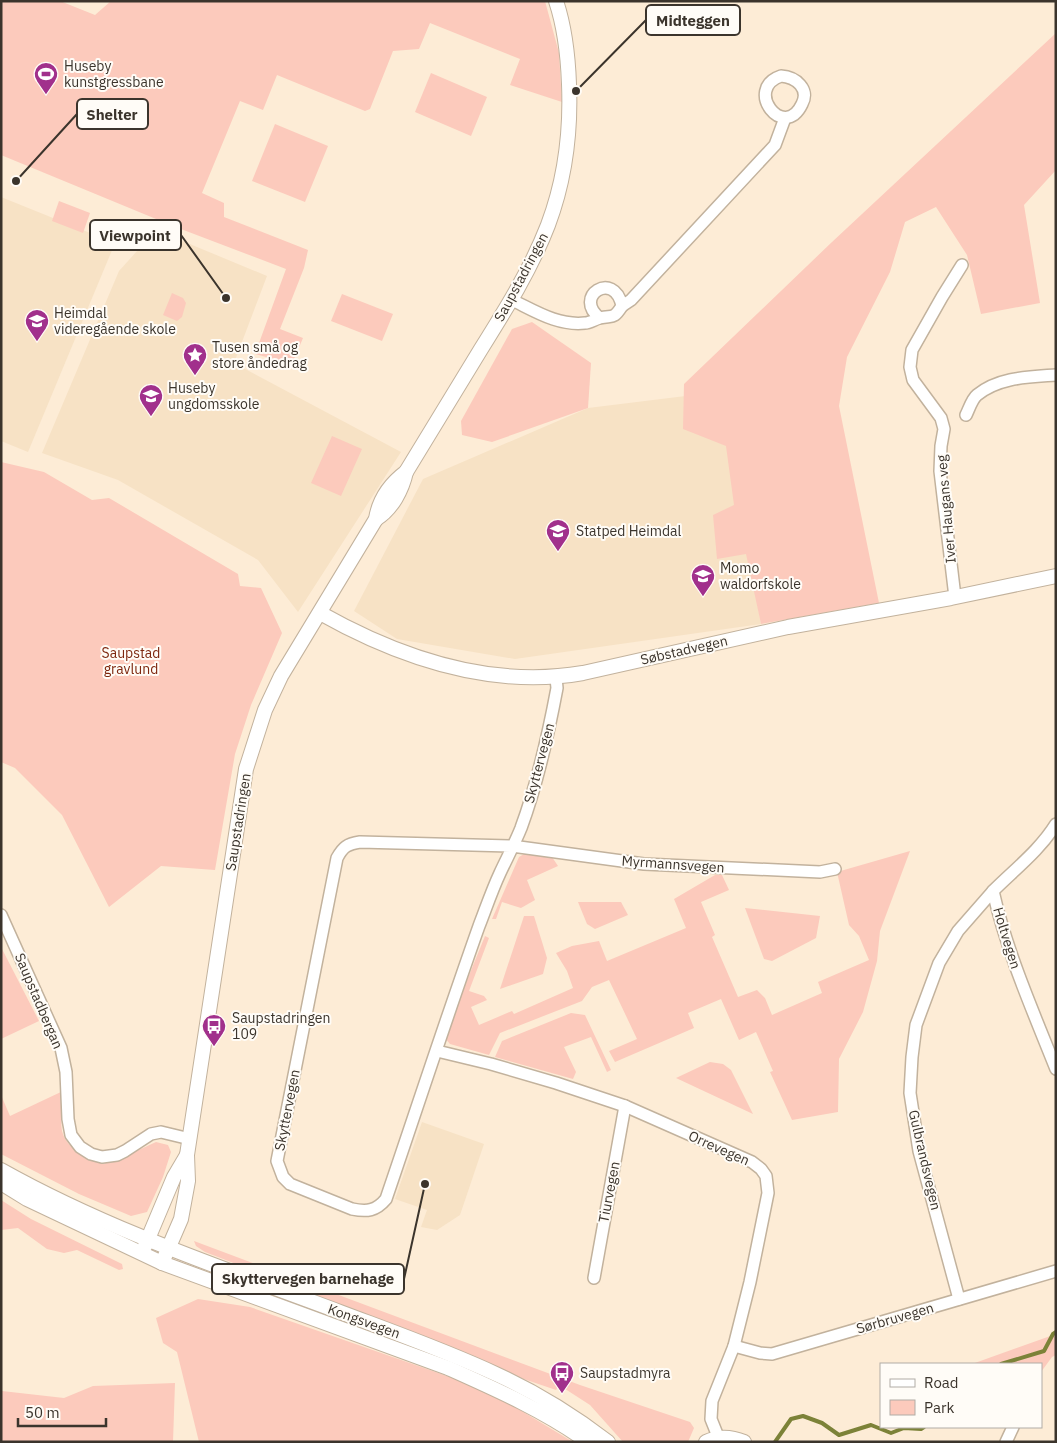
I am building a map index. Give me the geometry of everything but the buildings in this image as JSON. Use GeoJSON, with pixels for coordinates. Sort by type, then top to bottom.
{"type":"FeatureCollection","features":[{"type":"Feature","properties":{"kind":"street","name":"Saupstadringen"},"geometry":{"type":"LineString","coordinates":[[162,1263],[181,1219],[188,1181],[187,1155],[246,769],[265,710],[281,676],[376,519],[386,513],[403,485],[406,472],[512,300],[549,223],[567,150],[570,114],[566,40],[556,1]]}},
{"type":"Feature","properties":{"kind":"street"},"geometry":{"type":"LineString","coordinates":[[512,300],[548,318],[569,323],[587,323],[600,318],[609,318],[617,314],[622,306],[632,300],[775,145],[785,118]]}},
{"type":"Feature","properties":{"kind":"street","name":"Iver Haugans veg"},"geometry":{"type":"LineString","coordinates":[[955,597],[940,471],[944,429],[942,418],[913,380],[910,367],[912,350],[962,265]]}},
{"type":"Feature","properties":{"kind":"street"},"geometry":{"type":"LineString","coordinates":[[600,318],[593,313],[590,305],[591,296],[597,290],[606,287],[614,290],[620,297],[622,306]]}},
{"type":"Feature","properties":{"kind":"street"},"geometry":{"type":"LineString","coordinates":[[966,415],[976,396],[997,383],[1026,377],[1056,375]]}},
{"type":"Feature","properties":{"kind":"street","name":"Søbstadvegen"},"geometry":{"type":"LineString","coordinates":[[320,612],[357,633],[399,650],[450,667],[496,676],[556,678],[788,627],[955,597],[1056,576]]}},
{"type":"Feature","properties":{"kind":"street","name":"Skyttervegen"},"geometry":{"type":"LineString","coordinates":[[512,846],[360,842],[348,844],[342,849],[337,858],[277,1161],[283,1176],[290,1184],[352,1209],[369,1211],[376,1209],[386,1199],[482,918],[520,829],[545,752],[557,688],[556,678]]}},
{"type":"Feature","properties":{"kind":"street","name":"Holtvegen"},"geometry":{"type":"LineString","coordinates":[[1056,824],[1031,854],[993,891],[999,916],[1018,973],[1056,1069]]}},
{"type":"Feature","properties":{"kind":"street","name":"Myrmannsvegen"},"geometry":{"type":"LineString","coordinates":[[512,846],[644,864],[820,872],[835,869]]}},
{"type":"Feature","properties":{"kind":"street","name":"Gulbrandsvegen"},"geometry":{"type":"LineString","coordinates":[[959,1300],[919,1151],[910,1093],[912,1057],[916,1025],[939,963],[958,931],[993,891]]}},
{"type":"Feature","properties":{"kind":"street","name":"Saupstadbergan"},"geometry":{"type":"LineString","coordinates":[[1,915],[33,982],[61,1048],[66,1072],[68,1119],[71,1135],[80,1147],[91,1154],[102,1157],[117,1155],[141,1142],[151,1134],[161,1132],[190,1139]]}},
{"type":"Feature","properties":{"kind":"street","name":"Orrevegen"},"geometry":{"type":"LineString","coordinates":[[437,1051],[500,1067],[625,1106],[762,1168],[766,1176],[768,1193],[750,1282],[734,1346],[712,1401],[711,1419],[714,1441]]}},
{"type":"Feature","properties":{"kind":"street","name":"Tiurvegen"},"geometry":{"type":"LineString","coordinates":[[594,1278],[625,1106]]}},
{"type":"Feature","properties":{"kind":"street","name":"Saupstadringen"},"geometry":{"type":"LineString","coordinates":[[142,1254],[147,1238],[174,1178],[187,1155]]}},
{"type":"Feature","properties":{"kind":"street","name":"Kongsvegen"},"geometry":{"type":"LineString","coordinates":[[1,1170],[86,1212],[169,1248],[463,1359],[499,1375],[548,1402],[608,1442]]}},
{"type":"Feature","properties":{"kind":"street","name":"Kongsvegen"},"geometry":{"type":"LineString","coordinates":[[1,1183],[27,1199],[162,1263],[448,1368],[493,1388],[588,1442]]}},
{"type":"Feature","properties":{"kind":"street","name":"Sørbruvegen"},"geometry":{"type":"LineString","coordinates":[[734,1346],[772,1354],[1056,1271]]}},
{"type":"Feature","properties":{"kind":"street"},"geometry":{"type":"LineString","coordinates":[[1006,1442],[1013,1428]]}},
{"type":"Feature","properties":{"kind":"street"},"geometry":{"type":"LineString","coordinates":[[714,1441],[734,1438],[744,1442]]}},
{"type":"Feature","properties":{"kind":"shaded area","name":"Heimdal videregående skole"},"geometry":{"type":"Polygon","coordinates":[[[1,197],[115,243],[28,452],[1,441],[1,197]]]}},
{"type":"Feature","properties":{"kind":"shaded area"},"geometry":{"type":"Polygon","coordinates":[[[156,230],[267,276],[234,363],[401,452],[298,612],[258,560],[118,480],[42,453],[119,271],[156,230]]]}},
{"type":"Feature","properties":{"kind":"shaded area"},"geometry":{"type":"Polygon","coordinates":[[[718,392],[761,624],[515,659],[397,639],[354,611],[423,479],[588,408],[718,392]]]}},
{"type":"Feature","properties":{"kind":"shaded area"},"geometry":{"type":"Polygon","coordinates":[[[422,1122],[484,1144],[460,1215],[437,1230],[421,1227],[427,1210],[395,1199],[422,1122]]]}},
{"type":"Feature","properties":{"kind":"green space"},"geometry":{"type":"Polygon","coordinates":[[[1,1],[60,1],[95,15],[111,1],[545,1],[559,53],[562,102],[510,85],[520,59],[430,23],[419,49],[393,51],[370,109],[365,111],[277,75],[263,110],[240,101],[202,193],[224,203],[224,217],[308,250],[304,268],[280,329],[303,338],[292,364],[255,354],[286,269],[173,226],[1,155],[1,1]]]}},
{"type":"Feature","properties":{"kind":"green space"},"geometry":{"type":"Polygon","coordinates":[[[1056,33],[1056,170],[1024,205],[1040,303],[981,314],[967,255],[936,207],[905,222],[890,272],[847,357],[839,406],[879,603],[761,624],[746,554],[717,559],[713,515],[734,505],[726,446],[683,429],[684,384],[832,242],[1056,33]]]}},
{"type":"Feature","properties":{"kind":"green space"},"geometry":{"type":"Polygon","coordinates":[[[431,73],[487,97],[471,136],[415,112],[431,73]]]}},
{"type":"Feature","properties":{"kind":"green space"},"geometry":{"type":"Polygon","coordinates":[[[275,124],[328,146],[305,202],[252,181],[275,124]]]}},
{"type":"Feature","properties":{"kind":"green space"},"geometry":{"type":"Polygon","coordinates":[[[59,201],[90,213],[83,233],[52,221],[59,201]]]}},
{"type":"Feature","properties":{"kind":"green space"},"geometry":{"type":"Polygon","coordinates":[[[172,293],[183,298],[186,303],[182,317],[177,321],[163,315],[172,293]]]}},
{"type":"Feature","properties":{"kind":"green space"},"geometry":{"type":"Polygon","coordinates":[[[342,294],[393,314],[382,341],[331,321],[342,294]]]}},
{"type":"Feature","properties":{"kind":"green space"},"geometry":{"type":"Polygon","coordinates":[[[532,322],[591,363],[588,408],[492,442],[462,435],[461,421],[512,329],[532,322]]]}},
{"type":"Feature","properties":{"kind":"green space"},"geometry":{"type":"Polygon","coordinates":[[[332,436],[362,449],[341,496],[311,483],[332,436]]]}},
{"type":"Feature","properties":{"kind":"green space","name":"Saupstad gravlund"},"geometry":{"type":"Polygon","coordinates":[[[1,462],[44,472],[92,500],[109,498],[238,574],[240,586],[261,588],[282,633],[251,705],[235,754],[215,870],[161,866],[109,907],[62,815],[15,768],[1,762],[1,462]]]}},
{"type":"Feature","properties":{"kind":"green space"},"geometry":{"type":"Polygon","coordinates":[[[910,851],[880,931],[877,961],[863,1012],[839,1059],[838,1112],[792,1120],[770,1072],[773,1071],[756,1032],[739,1040],[721,999],[688,1013],[694,1028],[615,1062],[609,1051],[637,1039],[609,980],[592,987],[582,1001],[500,1033],[489,1055],[450,1044],[444,1037],[485,936],[489,938],[469,991],[484,996],[487,1000],[471,1007],[479,1025],[512,1011],[514,1014],[573,988],[567,971],[556,953],[572,946],[599,941],[607,961],[686,928],[674,899],[715,875],[722,875],[729,890],[701,902],[715,935],[712,937],[738,997],[757,990],[765,998],[772,1015],[822,993],[818,982],[869,960],[859,936],[849,925],[837,872],[910,851]]]}},
{"type":"Feature","properties":{"kind":"green space"},"geometry":{"type":"Polygon","coordinates":[[[524,854],[552,857],[558,866],[527,880],[535,900],[521,908],[502,902],[496,919],[492,919],[519,857],[524,854]]]}},
{"type":"Feature","properties":{"kind":"green space"},"geometry":{"type":"Polygon","coordinates":[[[578,902],[621,902],[628,915],[595,929],[587,924],[578,902]]]}},
{"type":"Feature","properties":{"kind":"green space"},"geometry":{"type":"Polygon","coordinates":[[[745,908],[820,916],[816,938],[772,961],[764,959],[745,908]]]}},
{"type":"Feature","properties":{"kind":"green space"},"geometry":{"type":"Polygon","coordinates":[[[524,916],[534,916],[547,958],[543,974],[500,989],[524,916]]]}},
{"type":"Feature","properties":{"kind":"green space"},"geometry":{"type":"Polygon","coordinates":[[[1,947],[39,1021],[1,1039],[1,947]]]}},
{"type":"Feature","properties":{"kind":"green space"},"geometry":{"type":"Polygon","coordinates":[[[571,1013],[585,1015],[611,1070],[607,1072],[591,1037],[564,1047],[576,1072],[573,1079],[495,1057],[502,1041],[571,1013]]]}},
{"type":"Feature","properties":{"kind":"green space"},"geometry":{"type":"Polygon","coordinates":[[[710,1062],[723,1064],[731,1070],[753,1114],[676,1078],[710,1062]]]}},
{"type":"Feature","properties":{"kind":"green space"},"geometry":{"type":"Polygon","coordinates":[[[63,1091],[62,1131],[68,1143],[84,1156],[103,1164],[156,1142],[168,1145],[171,1152],[163,1177],[147,1212],[131,1216],[79,1194],[1,1154],[1,1095],[10,1116],[63,1091]]]}},
{"type":"Feature","properties":{"kind":"green space"},"geometry":{"type":"Polygon","coordinates":[[[1,1200],[31,1219],[122,1264],[123,1269],[119,1270],[77,1250],[64,1253],[47,1249],[18,1228],[1,1230],[1,1200]]]}},
{"type":"Feature","properties":{"kind":"green space"},"geometry":{"type":"Polygon","coordinates":[[[194,1241],[580,1385],[690,1422],[694,1428],[688,1442],[623,1442],[590,1405],[559,1385],[556,1390],[509,1374],[297,1291],[277,1280],[205,1252],[196,1246],[194,1241]]]}},
{"type":"Feature","properties":{"kind":"green space"},"geometry":{"type":"Polygon","coordinates":[[[198,1299],[250,1307],[487,1390],[573,1442],[199,1442],[177,1352],[163,1343],[156,1318],[198,1299]]]}},
{"type":"Feature","properties":{"kind":"green space"},"geometry":{"type":"Polygon","coordinates":[[[1056,1334],[1056,1355],[1052,1357],[1042,1371],[1042,1363],[975,1363],[1056,1334]]]}},
{"type":"Feature","properties":{"kind":"green space"},"geometry":{"type":"Polygon","coordinates":[[[175,1383],[173,1442],[1,1442],[2,1391],[64,1398],[93,1386],[175,1383]]]}},
{"type":"Feature","properties":{"kind":"waterway"},"geometry":{"type":"LineString","coordinates":[[1004,1363],[1044,1351],[1056,1332]]}},
{"type":"Feature","properties":{"kind":"waterway"},"geometry":{"type":"LineString","coordinates":[[775,1442],[791,1419],[803,1416],[822,1423],[839,1435],[871,1425],[891,1433],[904,1428]]}},
{"type":"Feature","properties":{"kind":"waterway"},"geometry":{"type":"LineString","coordinates":[[904,1428],[922,1428]]}},
{"type":"Feature","properties":{"kind":"place","name":"Midteggen"},"geometry":{"type":"Point","coordinates":[576,91]}},
{"type":"Feature","properties":{"kind":"place","name":"Huseby kunstgressbane"},"geometry":{"type":"Point","coordinates":[46,95]}},
{"type":"Feature","properties":{"kind":"place","name":"Shelter"},"geometry":{"type":"Point","coordinates":[16,181]}},
{"type":"Feature","properties":{"kind":"place","name":"Viewpoint"},"geometry":{"type":"Point","coordinates":[226,298]}},
{"type":"Feature","properties":{"kind":"place","name":"Heimdal videregående skole"},"geometry":{"type":"Point","coordinates":[37,342]}},
{"type":"Feature","properties":{"kind":"place","name":"Tusen små og store åndedrag"},"geometry":{"type":"Point","coordinates":[195,376]}},
{"type":"Feature","properties":{"kind":"place","name":"Huseby ungdomsskole"},"geometry":{"type":"Point","coordinates":[151,417]}},
{"type":"Feature","properties":{"kind":"place","name":"Statped Heimdal"},"geometry":{"type":"Point","coordinates":[558,552]}},
{"type":"Feature","properties":{"kind":"place","name":"Momo waldorfskole"},"geometry":{"type":"Point","coordinates":[703,597]}},
{"type":"Feature","properties":{"kind":"place","name":"Saupstadringen 109"},"geometry":{"type":"Point","coordinates":[214,1047]}},
{"type":"Feature","properties":{"kind":"place","name":"Skyttervegen barnehage"},"geometry":{"type":"Point","coordinates":[425,1184]}},
{"type":"Feature","properties":{"kind":"place","name":"Saupstadmyra"},"geometry":{"type":"Point","coordinates":[562,1394]}}]}
